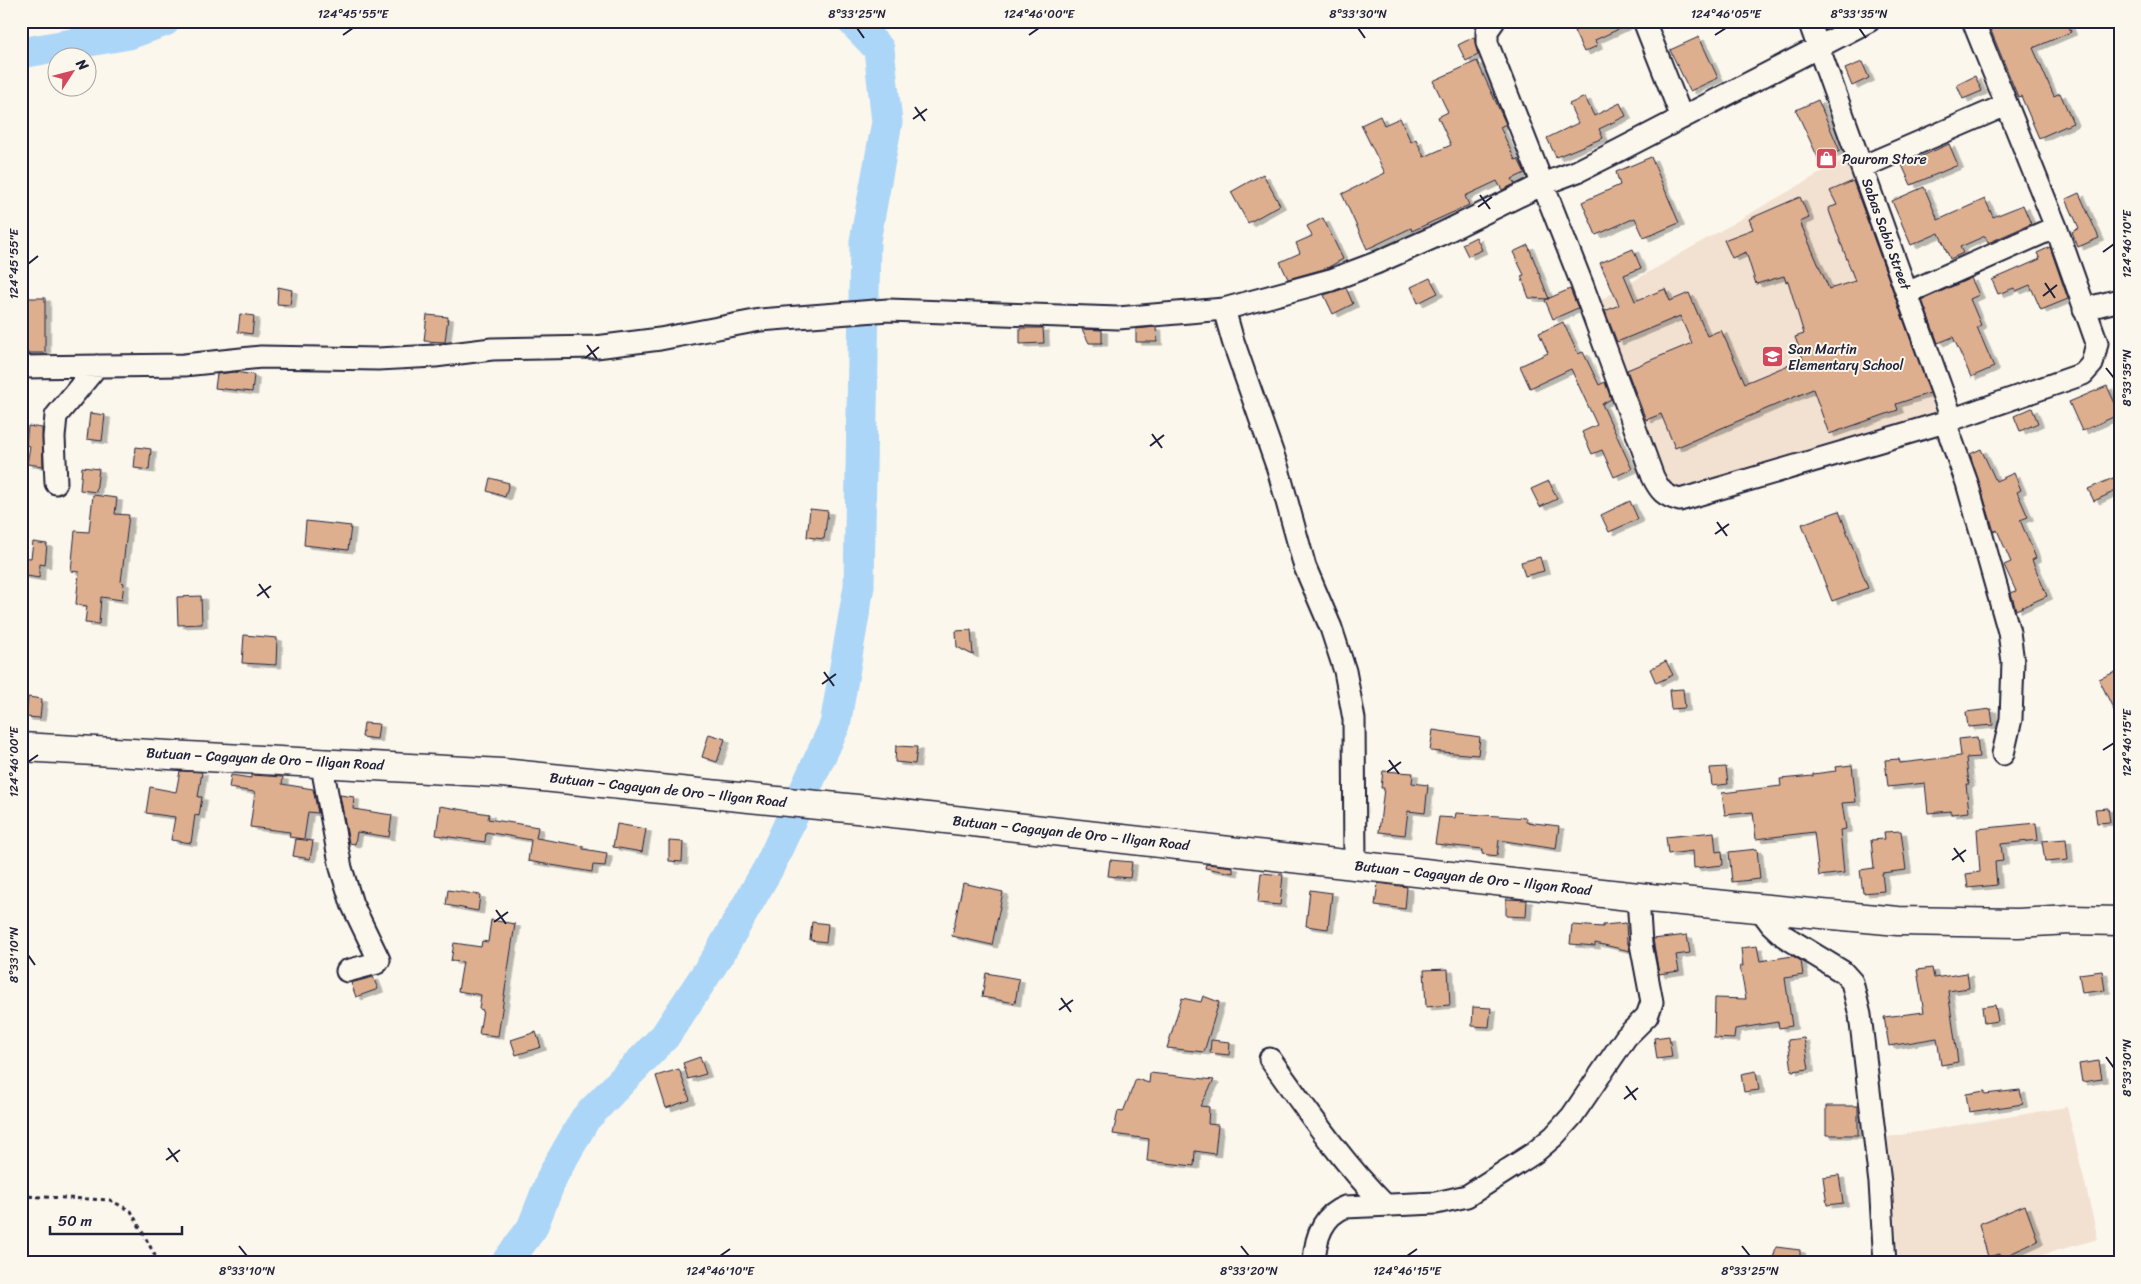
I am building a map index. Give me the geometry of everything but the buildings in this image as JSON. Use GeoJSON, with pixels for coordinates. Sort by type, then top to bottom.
{"type":"FeatureCollection","features":[{"type":"Feature","properties":{"kind":"highway","name":"Butuan – Cagayan de Oro – Iligan Road"},"geometry":{"type":"LineString","coordinates":[[21,746],[502,773],[856,809],[1638,897],[1898,921],[2018,923],[2120,920]]}},
{"type":"Feature","properties":{"kind":"street"},"geometry":{"type":"LineString","coordinates":[[1494,21],[1487,31],[1487,43],[1582,284],[1653,477],[1660,492],[1668,498],[1680,500],[1949,421],[2082,374],[2092,364],[2097,343],[2056,227],[1974,21]]}},
{"type":"Feature","properties":{"kind":"street"},"geometry":{"type":"LineString","coordinates":[[1644,21],[1682,118]]}},
{"type":"Feature","properties":{"kind":"street","name":"Sabas Sabio Street"},"geometry":{"type":"LineString","coordinates":[[1809,21],[1908,293],[1949,421],[2009,632],[2013,662],[2011,718],[2003,754]]}},
{"type":"Feature","properties":{"kind":"street"},"geometry":{"type":"LineString","coordinates":[[21,366],[184,365],[261,357],[378,359],[435,356],[492,349],[596,347],[660,339],[760,320],[888,310],[1118,318],[1224,309],[1332,280],[1376,264],[1543,184],[1587,167],[1868,21]]}},
{"type":"Feature","properties":{"kind":"street"},"geometry":{"type":"LineString","coordinates":[[1862,167],[2006,105]]}},
{"type":"Feature","properties":{"kind":"street"},"geometry":{"type":"LineString","coordinates":[[1908,293],[2056,227]]}},
{"type":"Feature","properties":{"kind":"street"},"geometry":{"type":"LineString","coordinates":[[2084,309],[2120,300]]}},
{"type":"Feature","properties":{"kind":"street"},"geometry":{"type":"LineString","coordinates":[[1224,309],[1233,341],[1278,469],[1305,567],[1331,628],[1345,671],[1354,719],[1355,865]]}},
{"type":"Feature","properties":{"kind":"street"},"geometry":{"type":"LineString","coordinates":[[56,483],[54,437],[56,416],[97,366]]}},
{"type":"Feature","properties":{"kind":"street"},"geometry":{"type":"LineString","coordinates":[[324,763],[324,777],[341,868],[352,904],[379,960],[377,963],[346,971]]}},
{"type":"Feature","properties":{"kind":"street"},"geometry":{"type":"LineString","coordinates":[[1314,1263],[1315,1242],[1322,1227],[1332,1215],[1345,1207],[1436,1203],[1467,1196],[1534,1154],[1572,1116],[1626,1037],[1651,1010],[1652,1002],[1640,944],[1638,897]]}},
{"type":"Feature","properties":{"kind":"street"},"geometry":{"type":"LineString","coordinates":[[1758,908],[1784,936],[1843,972],[1852,982],[1858,1002],[1880,1182],[1885,1263]]}},
{"type":"Feature","properties":{"kind":"street"},"geometry":{"type":"LineString","coordinates":[[1270,1058],[1326,1137],[1368,1188],[1386,1205]]}},
{"type":"Feature","properties":{"kind":"path"},"geometry":{"type":"LineString","coordinates":[[21,1196],[110,1200],[131,1212],[159,1263]]}},
{"type":"Feature","properties":{"kind":"shaded area","name":"San Martin Elementary School"},"geometry":{"type":"Polygon","coordinates":[[[1853,154],[1943,414],[1677,493],[1662,476],[1599,301],[1853,154]]]}},
{"type":"Feature","properties":{"kind":"shaded area"},"geometry":{"type":"Polygon","coordinates":[[[2067,1107],[2098,1239],[2014,1263],[1899,1263],[1888,1137],[2067,1107]]]}},
{"type":"Feature","properties":{"kind":"waterway"},"geometry":{"type":"LineString","coordinates":[[21,53],[129,34],[165,21]]}},
{"type":"Feature","properties":{"kind":"waterway"},"geometry":{"type":"LineString","coordinates":[[506,1263],[532,1228],[553,1175],[585,1119],[665,1036],[718,956],[769,867],[835,725],[859,586],[865,241],[887,122],[879,49],[852,21]]}},
{"type":"Feature","properties":{"kind":"place","name":"Paurom Store"},"geometry":{"type":"Point","coordinates":[1826,159]}},
{"type":"Feature","properties":{"kind":"place","name":"San Martin Elementary School"},"geometry":{"type":"Point","coordinates":[1772,357]}}]}
